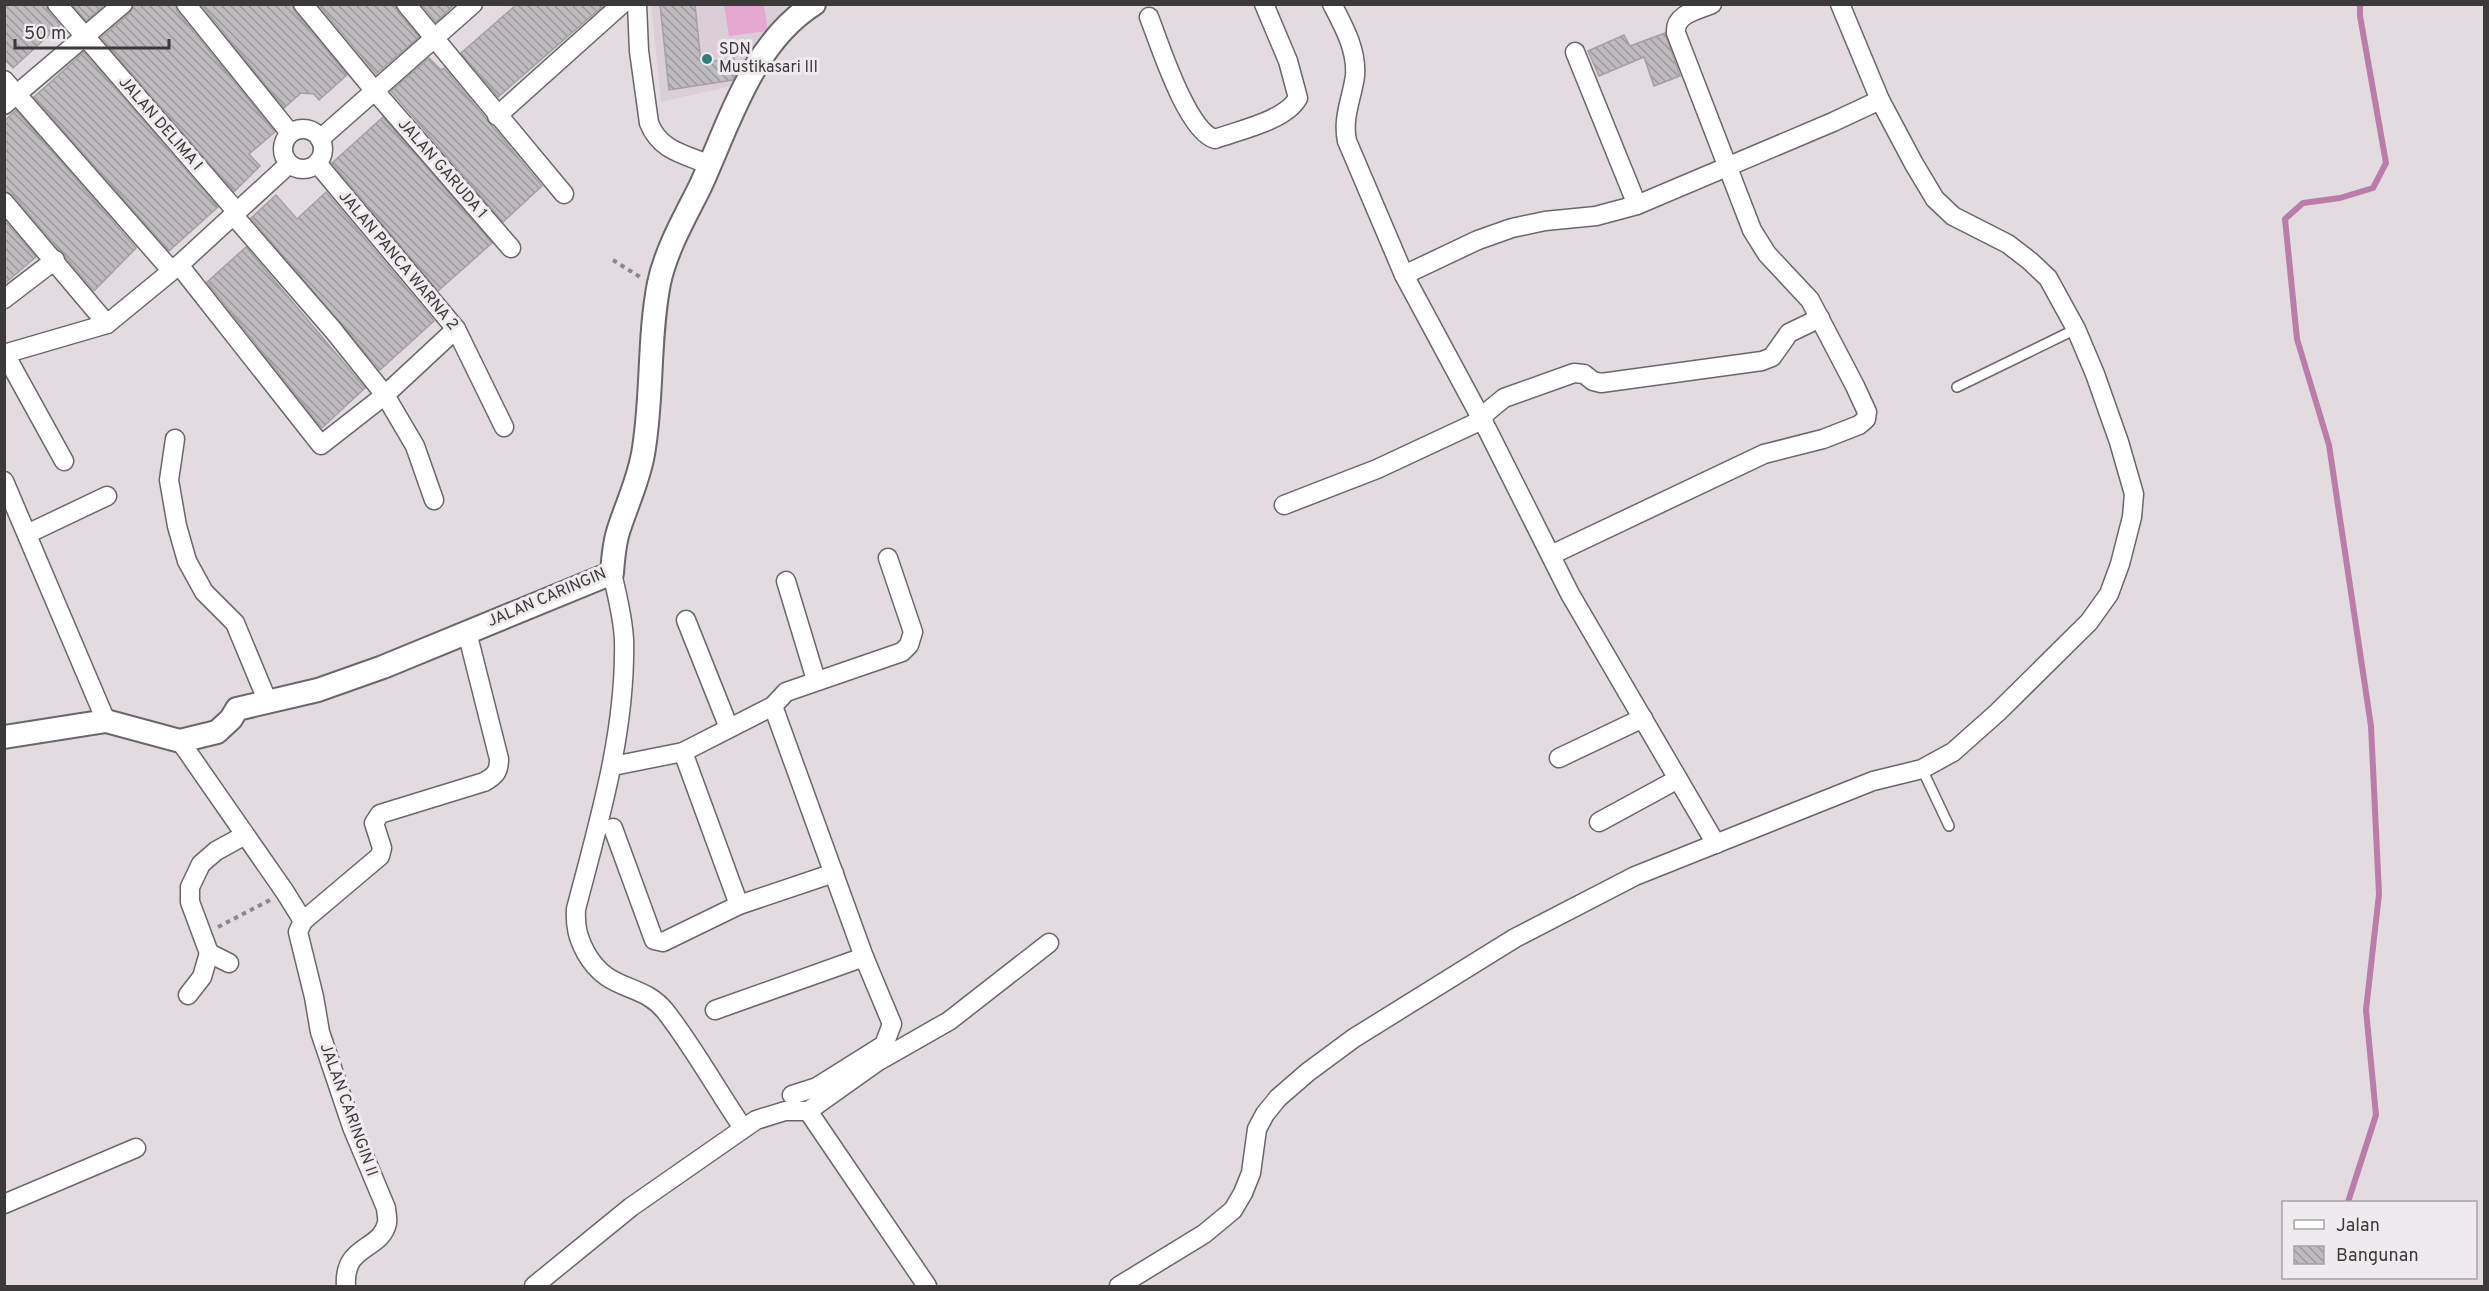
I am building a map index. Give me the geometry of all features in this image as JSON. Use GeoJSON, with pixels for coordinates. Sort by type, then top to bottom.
{"type":"FeatureCollection","features":[{"type":"Feature","properties":{"kind":"street","name":"JALAN DELIMA I"},"geometry":{"type":"LineString","coordinates":[[57,4],[333,330],[385,395],[415,447],[434,500]]}},
{"type":"Feature","properties":{"kind":"street"},"geometry":{"type":"LineString","coordinates":[[11,100],[123,4]]}},
{"type":"Feature","properties":{"kind":"street"},"geometry":{"type":"LineString","coordinates":[[186,4],[290,133]]}},
{"type":"Feature","properties":{"kind":"street","name":"JALAN GARUDA 1"},"geometry":{"type":"LineString","coordinates":[[303,4],[511,248]]}},
{"type":"Feature","properties":{"kind":"street"},"geometry":{"type":"LineString","coordinates":[[406,4],[564,194]]}},
{"type":"Feature","properties":{"kind":"street"},"geometry":{"type":"LineString","coordinates":[[320,139],[472,4]]}},
{"type":"Feature","properties":{"kind":"street"},"geometry":{"type":"LineString","coordinates":[[497,116],[622,4]]}},
{"type":"Feature","properties":{"kind":"street"},"geometry":{"type":"LineString","coordinates":[[637,4],[639,51],[649,123],[653,134],[666,147],[710,165]]}},
{"type":"Feature","properties":{"kind":"street","name":"JALAN CARINGIN"},"geometry":{"type":"LineString","coordinates":[[4,737],[106,721],[180,741],[217,732],[231,719],[237,709],[267,700],[318,690],[383,667],[612,573],[617,533],[640,471],[646,435],[653,327],[659,283],[670,252],[751,76],[771,45],[794,20],[814,4]]}},
{"type":"Feature","properties":{"kind":"street"},"geometry":{"type":"LineString","coordinates":[[1149,18],[1188,112],[1200,131],[1207,137],[1215,139],[1279,116],[1292,108],[1298,98],[1288,60],[1264,4]]}},
{"type":"Feature","properties":{"kind":"street"},"geometry":{"type":"LineString","coordinates":[[1332,4],[1354,51],[1355,75],[1344,127],[1347,141],[1404,275],[1594,636],[1716,844]]}},
{"type":"Feature","properties":{"kind":"street"},"geometry":{"type":"LineString","coordinates":[[1551,555],[1764,454],[1824,439],[1859,425],[1866,419],[1867,412],[1810,300],[1767,254],[1752,230],[1676,33],[1675,26],[1679,19],[1712,4]]}},
{"type":"Feature","properties":{"kind":"street"},"geometry":{"type":"LineString","coordinates":[[1119,1287],[1204,1234],[1233,1210],[1251,1173],[1257,1129],[1265,1114],[1278,1098],[1308,1072],[1354,1038],[1455,973],[1581,902],[1635,876],[1873,781],[1922,769],[1953,752],[1986,723],[2089,622],[2109,594],[2120,564],[2132,518],[2134,494],[2119,442],[2076,329],[2048,279],[2030,261],[2008,244],[1953,216],[1935,199],[1880,100],[1839,4]]}},
{"type":"Feature","properties":{"kind":"street"},"geometry":{"type":"LineString","coordinates":[[1575,52],[1637,205]]}},
{"type":"Feature","properties":{"kind":"street"},"geometry":{"type":"LineString","coordinates":[[4,80],[11,100],[175,268],[321,445],[385,395],[456,329]]}},
{"type":"Feature","properties":{"kind":"street"},"geometry":{"type":"LineString","coordinates":[[1404,275],[1478,240],[1512,228],[1545,221],[1596,216],[1637,205],[1880,100]]}},
{"type":"Feature","properties":{"kind":"street"},"geometry":{"type":"LineString","coordinates":[[297,129],[310,130],[320,139],[323,152],[312,167],[300,169],[289,164],[284,157],[282,148],[290,133],[297,129]]}},
{"type":"Feature","properties":{"kind":"street","name":"JALAN PANCA WARNA 2"},"geometry":{"type":"LineString","coordinates":[[316,163],[456,329],[504,428]]}},
{"type":"Feature","properties":{"kind":"street"},"geometry":{"type":"LineString","coordinates":[[64,461],[5,354],[107,324],[175,268],[289,164]]}},
{"type":"Feature","properties":{"kind":"street"},"geometry":{"type":"LineString","coordinates":[[5,202],[107,324]]}},
{"type":"Feature","properties":{"kind":"street"},"geometry":{"type":"LineString","coordinates":[[4,299],[55,260]]}},
{"type":"Feature","properties":{"kind":"street"},"geometry":{"type":"LineString","coordinates":[[1284,506],[1377,470],[1482,420],[1487,412],[1503,398],[1574,374],[1584,374],[1593,381],[1601,382],[1768,360],[1789,333],[1820,318]]}},
{"type":"Feature","properties":{"kind":"street"},"geometry":{"type":"LineString","coordinates":[[175,439],[169,480],[177,526],[187,561],[204,592],[235,623],[267,700]]}},
{"type":"Feature","properties":{"kind":"street"},"geometry":{"type":"LineString","coordinates":[[4,481],[106,721]]}},
{"type":"Feature","properties":{"kind":"street"},"geometry":{"type":"LineString","coordinates":[[27,534],[107,496]]}},
{"type":"Feature","properties":{"kind":"street"},"geometry":{"type":"LineString","coordinates":[[613,766],[683,752],[772,706],[786,692],[902,652],[909,645],[913,632],[888,558]]}},
{"type":"Feature","properties":{"kind":"street"},"geometry":{"type":"LineString","coordinates":[[612,573],[620,605],[624,639],[623,671],[613,766],[576,909],[578,939],[591,962],[607,979],[649,996],[666,1012],[743,1128]]}},
{"type":"Feature","properties":{"kind":"street"},"geometry":{"type":"LineString","coordinates":[[786,581],[816,680]]}},
{"type":"Feature","properties":{"kind":"street"},"geometry":{"type":"LineString","coordinates":[[686,620],[729,728]]}},
{"type":"Feature","properties":{"kind":"street"},"geometry":{"type":"LineString","coordinates":[[180,741],[303,921],[380,856],[382,848],[374,823],[380,814],[484,782],[498,772],[499,759],[467,632]]}},
{"type":"Feature","properties":{"kind":"street"},"geometry":{"type":"LineString","coordinates":[[772,706],[864,957],[892,1024],[884,1044],[817,1088],[792,1095]]}},
{"type":"Feature","properties":{"kind":"street"},"geometry":{"type":"LineString","coordinates":[[1559,758],[1643,718]]}},
{"type":"Feature","properties":{"kind":"street"},"geometry":{"type":"LineString","coordinates":[[683,752],[739,905]]}},
{"type":"Feature","properties":{"kind":"street"},"geometry":{"type":"LineString","coordinates":[[1599,822],[1678,779]]}},
{"type":"Feature","properties":{"kind":"street"},"geometry":{"type":"LineString","coordinates":[[613,828],[654,940],[663,942],[739,905],[834,873]]}},
{"type":"Feature","properties":{"kind":"street"},"geometry":{"type":"LineString","coordinates":[[189,995],[202,977],[206,944],[190,902],[190,887],[201,864],[216,851],[245,835]]}},
{"type":"Feature","properties":{"kind":"street","name":"JALAN CARINGIN II"},"geometry":{"type":"LineString","coordinates":[[303,921],[298,932],[314,996],[320,1032],[352,1126],[386,1208],[387,1222],[381,1235],[354,1256],[347,1267],[346,1287]]}},
{"type":"Feature","properties":{"kind":"street"},"geometry":{"type":"LineString","coordinates":[[534,1287],[631,1207],[743,1128],[772,1114],[785,1111],[808,1111],[878,1062],[949,1021],[1049,943]]}},
{"type":"Feature","properties":{"kind":"street"},"geometry":{"type":"LineString","coordinates":[[206,944],[229,963]]}},
{"type":"Feature","properties":{"kind":"street"},"geometry":{"type":"LineString","coordinates":[[716,1010],[864,957]]}},
{"type":"Feature","properties":{"kind":"street"},"geometry":{"type":"LineString","coordinates":[[808,1111],[927,1287]]}},
{"type":"Feature","properties":{"kind":"street"},"geometry":{"type":"LineString","coordinates":[[4,1204],[136,1148]]}},
{"type":"Feature","properties":{"kind":"lane"},"geometry":{"type":"LineString","coordinates":[[1957,387],[2076,329]]}},
{"type":"Feature","properties":{"kind":"lane"},"geometry":{"type":"LineString","coordinates":[[1922,769],[1949,826]]}},
{"type":"Feature","properties":{"kind":"path"},"geometry":{"type":"LineString","coordinates":[[613,260],[635,276],[659,283]]}},
{"type":"Feature","properties":{"kind":"path"},"geometry":{"type":"LineString","coordinates":[[206,944],[285,892]]}},
{"type":"Feature","properties":{"kind":"shaded area","name":"SDN Mustikasari III"},"geometry":{"type":"Polygon","coordinates":[[[651,5],[810,5],[740,84],[661,102],[651,5]]]}},
{"type":"Feature","properties":{"kind":"shaded area"},"geometry":{"type":"Polygon","coordinates":[[[724,5],[764,5],[768,31],[729,36],[724,5]]]}},
{"type":"Feature","properties":{"kind":"building"},"geometry":{"type":"Polygon","coordinates":[[[4,4],[46,4],[48,11],[60,25],[13,68],[4,59],[4,4]]]}},
{"type":"Feature","properties":{"kind":"building"},"geometry":{"type":"Polygon","coordinates":[[[72,4],[105,4],[86,21],[72,4]]]}},
{"type":"Feature","properties":{"kind":"building"},"geometry":{"type":"Polygon","coordinates":[[[134,4],[175,4],[177,11],[275,132],[249,154],[260,166],[234,192],[101,38],[130,13],[134,4]]]}},
{"type":"Feature","properties":{"kind":"building"},"geometry":{"type":"Polygon","coordinates":[[[201,4],[292,4],[294,11],[347,75],[319,100],[314,94],[301,93],[284,108],[201,4]]]}},
{"type":"Feature","properties":{"kind":"building"},"geometry":{"type":"Polygon","coordinates":[[[318,4],[395,4],[397,11],[419,37],[376,74],[318,4]]]}},
{"type":"Feature","properties":{"kind":"building"},"geometry":{"type":"Polygon","coordinates":[[[421,4],[455,4],[436,22],[421,4]]]}},
{"type":"Feature","properties":{"kind":"building"},"geometry":{"type":"Polygon","coordinates":[[[517,4],[605,4],[498,97],[461,53],[517,4]]]}},
{"type":"Feature","properties":{"kind":"building"},"geometry":{"type":"Polygon","coordinates":[[[660,4],[695,4],[701,63],[734,58],[737,73],[733,80],[669,90],[660,4]]]}},
{"type":"Feature","properties":{"kind":"building"},"geometry":{"type":"Polygon","coordinates":[[[1665,33],[1680,76],[1654,86],[1644,57],[1599,76],[1588,51],[1624,35],[1630,46],[1665,33]]]}},
{"type":"Feature","properties":{"kind":"building"},"geometry":{"type":"Polygon","coordinates":[[[84,52],[218,207],[169,251],[34,97],[84,52]]]}},
{"type":"Feature","properties":{"kind":"building"},"geometry":{"type":"Polygon","coordinates":[[[429,58],[441,70],[444,68],[542,186],[503,222],[391,91],[429,58]]]}},
{"type":"Feature","properties":{"kind":"building"},"geometry":{"type":"Polygon","coordinates":[[[16,110],[136,248],[94,291],[13,195],[4,191],[4,121],[16,110]]]}},
{"type":"Feature","properties":{"kind":"building"},"geometry":{"type":"Polygon","coordinates":[[[383,117],[492,243],[438,291],[332,163],[383,117]]]}},
{"type":"Feature","properties":{"kind":"building"},"geometry":{"type":"Polygon","coordinates":[[[326,192],[434,321],[380,370],[251,218],[276,195],[297,219],[326,192]]]}},
{"type":"Feature","properties":{"kind":"building"},"geometry":{"type":"Polygon","coordinates":[[[4,220],[36,257],[4,284],[4,220]]]}},
{"type":"Feature","properties":{"kind":"building"},"geometry":{"type":"Polygon","coordinates":[[[246,247],[365,388],[322,428],[207,282],[246,247]]]}},
{"type":"Feature","properties":{"kind":"waterway"},"geometry":{"type":"LineString","coordinates":[[2348,1201],[2376,1115],[2366,1010],[2379,894],[2371,726],[2329,445],[2297,339],[2285,219],[2303,203],[2340,198],[2373,188],[2386,163],[2360,16],[2360,4]]}},
{"type":"Feature","properties":{"kind":"place","name":"SDN Mustikasari III"},"geometry":{"type":"Point","coordinates":[707,59]}}]}
